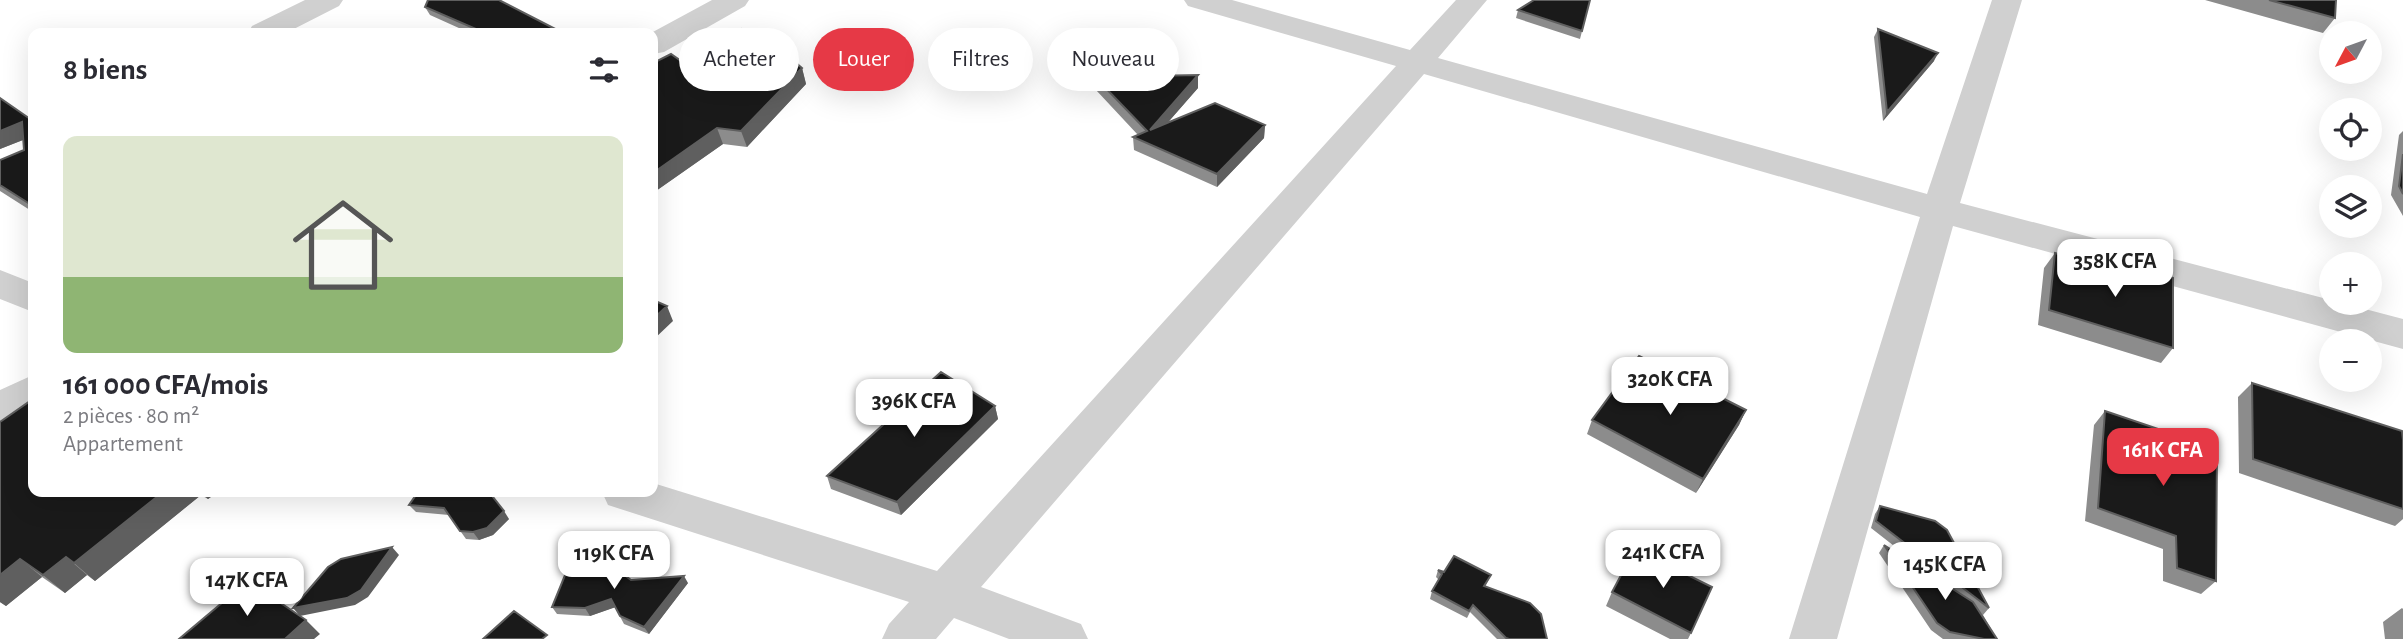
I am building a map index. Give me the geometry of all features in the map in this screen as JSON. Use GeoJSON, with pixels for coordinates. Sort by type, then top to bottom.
{"type":"FeatureCollection","features":[{"type":"Feature","properties":{"kind":"street"},"geometry":{"type":"LineString","coordinates":[[272,28],[328,0]]}},
{"type":"Feature","properties":{"kind":"street"},"geometry":{"type":"LineString","coordinates":[[658,43],[734,0]]}},
{"type":"Feature","properties":{"kind":"street"},"geometry":{"type":"LineString","coordinates":[[1199,0],[1940,210],[2403,334]]}},
{"type":"Feature","properties":{"kind":"street"},"geometry":{"type":"LineString","coordinates":[[906,639],[1472,0]]}},
{"type":"Feature","properties":{"kind":"street"},"geometry":{"type":"LineString","coordinates":[[1813,639],[1940,210],[2007,0]]}},
{"type":"Feature","properties":{"kind":"street"},"geometry":{"type":"LineString","coordinates":[[0,285],[28,296]]}},
{"type":"Feature","properties":{"kind":"street"},"geometry":{"type":"LineString","coordinates":[[0,410],[28,394]]}},
{"type":"Feature","properties":{"kind":"street"},"geometry":{"type":"LineString","coordinates":[[639,497],[946,594],[1064,639]]}},
{"type":"Feature","properties":{"kind":"building"},"geometry":{"type":"Polygon","coordinates":[[[428,0],[499,0],[553,28],[473,28],[425,7],[428,0]]]}},
{"type":"Feature","properties":{"kind":"building"},"geometry":{"type":"Polygon","coordinates":[[[1534,0],[1590,0],[1582,31],[1518,10],[1534,0]]]}},
{"type":"Feature","properties":{"kind":"building"},"geometry":{"type":"Polygon","coordinates":[[[2269,0],[2336,0],[2335,18],[2269,0]]]}},
{"type":"Feature","properties":{"kind":"building"},"geometry":{"type":"Polygon","coordinates":[[[1878,29],[1938,53],[1887,112],[1878,29]]]}},
{"type":"Feature","properties":{"kind":"building"},"geometry":{"type":"Polygon","coordinates":[[[671,54],[679,60],[679,91],[780,91],[741,131],[717,128],[658,169],[658,60],[671,54]]]}},
{"type":"Feature","properties":{"kind":"building"},"geometry":{"type":"Polygon","coordinates":[[[1179,75],[1198,75],[1150,130],[1215,103],[1265,125],[1217,174],[1133,137],[1147,131],[1108,91],[1179,91],[1179,75]]]}},
{"type":"Feature","properties":{"kind":"building"},"geometry":{"type":"Polygon","coordinates":[[[0,98],[28,118],[28,203],[0,185],[0,160],[24,150],[22,122],[0,131],[0,98]]]}},
{"type":"Feature","properties":{"kind":"building"},"geometry":{"type":"Polygon","coordinates":[[[2403,154],[2403,194],[2399,186],[2403,154]]]}},
{"type":"Feature","properties":{"kind":"building"},"geometry":{"type":"Polygon","coordinates":[[[2055,253],[2132,276],[2132,266],[2173,278],[2173,348],[2049,310],[2055,253]]]}},
{"type":"Feature","properties":{"kind":"building"},"geometry":{"type":"Polygon","coordinates":[[[658,302],[667,306],[658,314],[658,302]]]}},
{"type":"Feature","properties":{"kind":"building"},"geometry":{"type":"Polygon","coordinates":[[[1639,356],[1746,410],[1703,479],[1592,420],[1639,356]]]}},
{"type":"Feature","properties":{"kind":"building"},"geometry":{"type":"Polygon","coordinates":[[[941,372],[995,406],[897,502],[827,476],[941,372]]]}},
{"type":"Feature","properties":{"kind":"building"},"geometry":{"type":"Polygon","coordinates":[[[2252,383],[2402,431],[2403,509],[2253,459],[2252,383]]]}},
{"type":"Feature","properties":{"kind":"building"},"geometry":{"type":"Polygon","coordinates":[[[28,402],[28,497],[157,497],[74,563],[66,557],[43,575],[20,559],[0,575],[0,422],[28,402]]]}},
{"type":"Feature","properties":{"kind":"building"},"geometry":{"type":"Polygon","coordinates":[[[2105,411],[2217,449],[2216,581],[2177,568],[2176,536],[2098,508],[2105,411]]]}},
{"type":"Feature","properties":{"kind":"building"},"geometry":{"type":"Polygon","coordinates":[[[415,497],[493,497],[504,511],[487,528],[473,532],[460,531],[444,508],[409,505],[415,497]]]}},
{"type":"Feature","properties":{"kind":"building"},"geometry":{"type":"Polygon","coordinates":[[[1880,506],[1935,521],[1947,530],[1989,608],[1876,521],[1880,506]]]}},
{"type":"Feature","properties":{"kind":"building"},"geometry":{"type":"Polygon","coordinates":[[[1884,545],[1973,602],[1997,639],[1950,632],[1937,623],[1884,545]]]}},
{"type":"Feature","properties":{"kind":"building"},"geometry":{"type":"Polygon","coordinates":[[[392,547],[361,590],[347,598],[293,608],[328,567],[341,559],[392,547]]]}},
{"type":"Feature","properties":{"kind":"building"},"geometry":{"type":"Polygon","coordinates":[[[1635,549],[1712,587],[1691,633],[1612,592],[1635,549]]]}},
{"type":"Feature","properties":{"kind":"building"},"geometry":{"type":"Polygon","coordinates":[[[1454,556],[1491,575],[1484,586],[1530,603],[1541,614],[1547,639],[1506,638],[1473,605],[1469,611],[1432,591],[1442,574],[1438,570],[1444,572],[1454,556]]]}},
{"type":"Feature","properties":{"kind":"building"},"geometry":{"type":"Polygon","coordinates":[[[592,560],[606,561],[631,580],[684,576],[644,627],[620,616],[611,599],[585,608],[552,607],[565,575],[577,565],[592,560]]]}},
{"type":"Feature","properties":{"kind":"building"},"geometry":{"type":"Polygon","coordinates":[[[248,581],[306,620],[285,639],[179,639],[248,581]]]}},
{"type":"Feature","properties":{"kind":"building"},"geometry":{"type":"Polygon","coordinates":[[[514,611],[547,635],[542,639],[483,639],[514,611]]]}}]}
